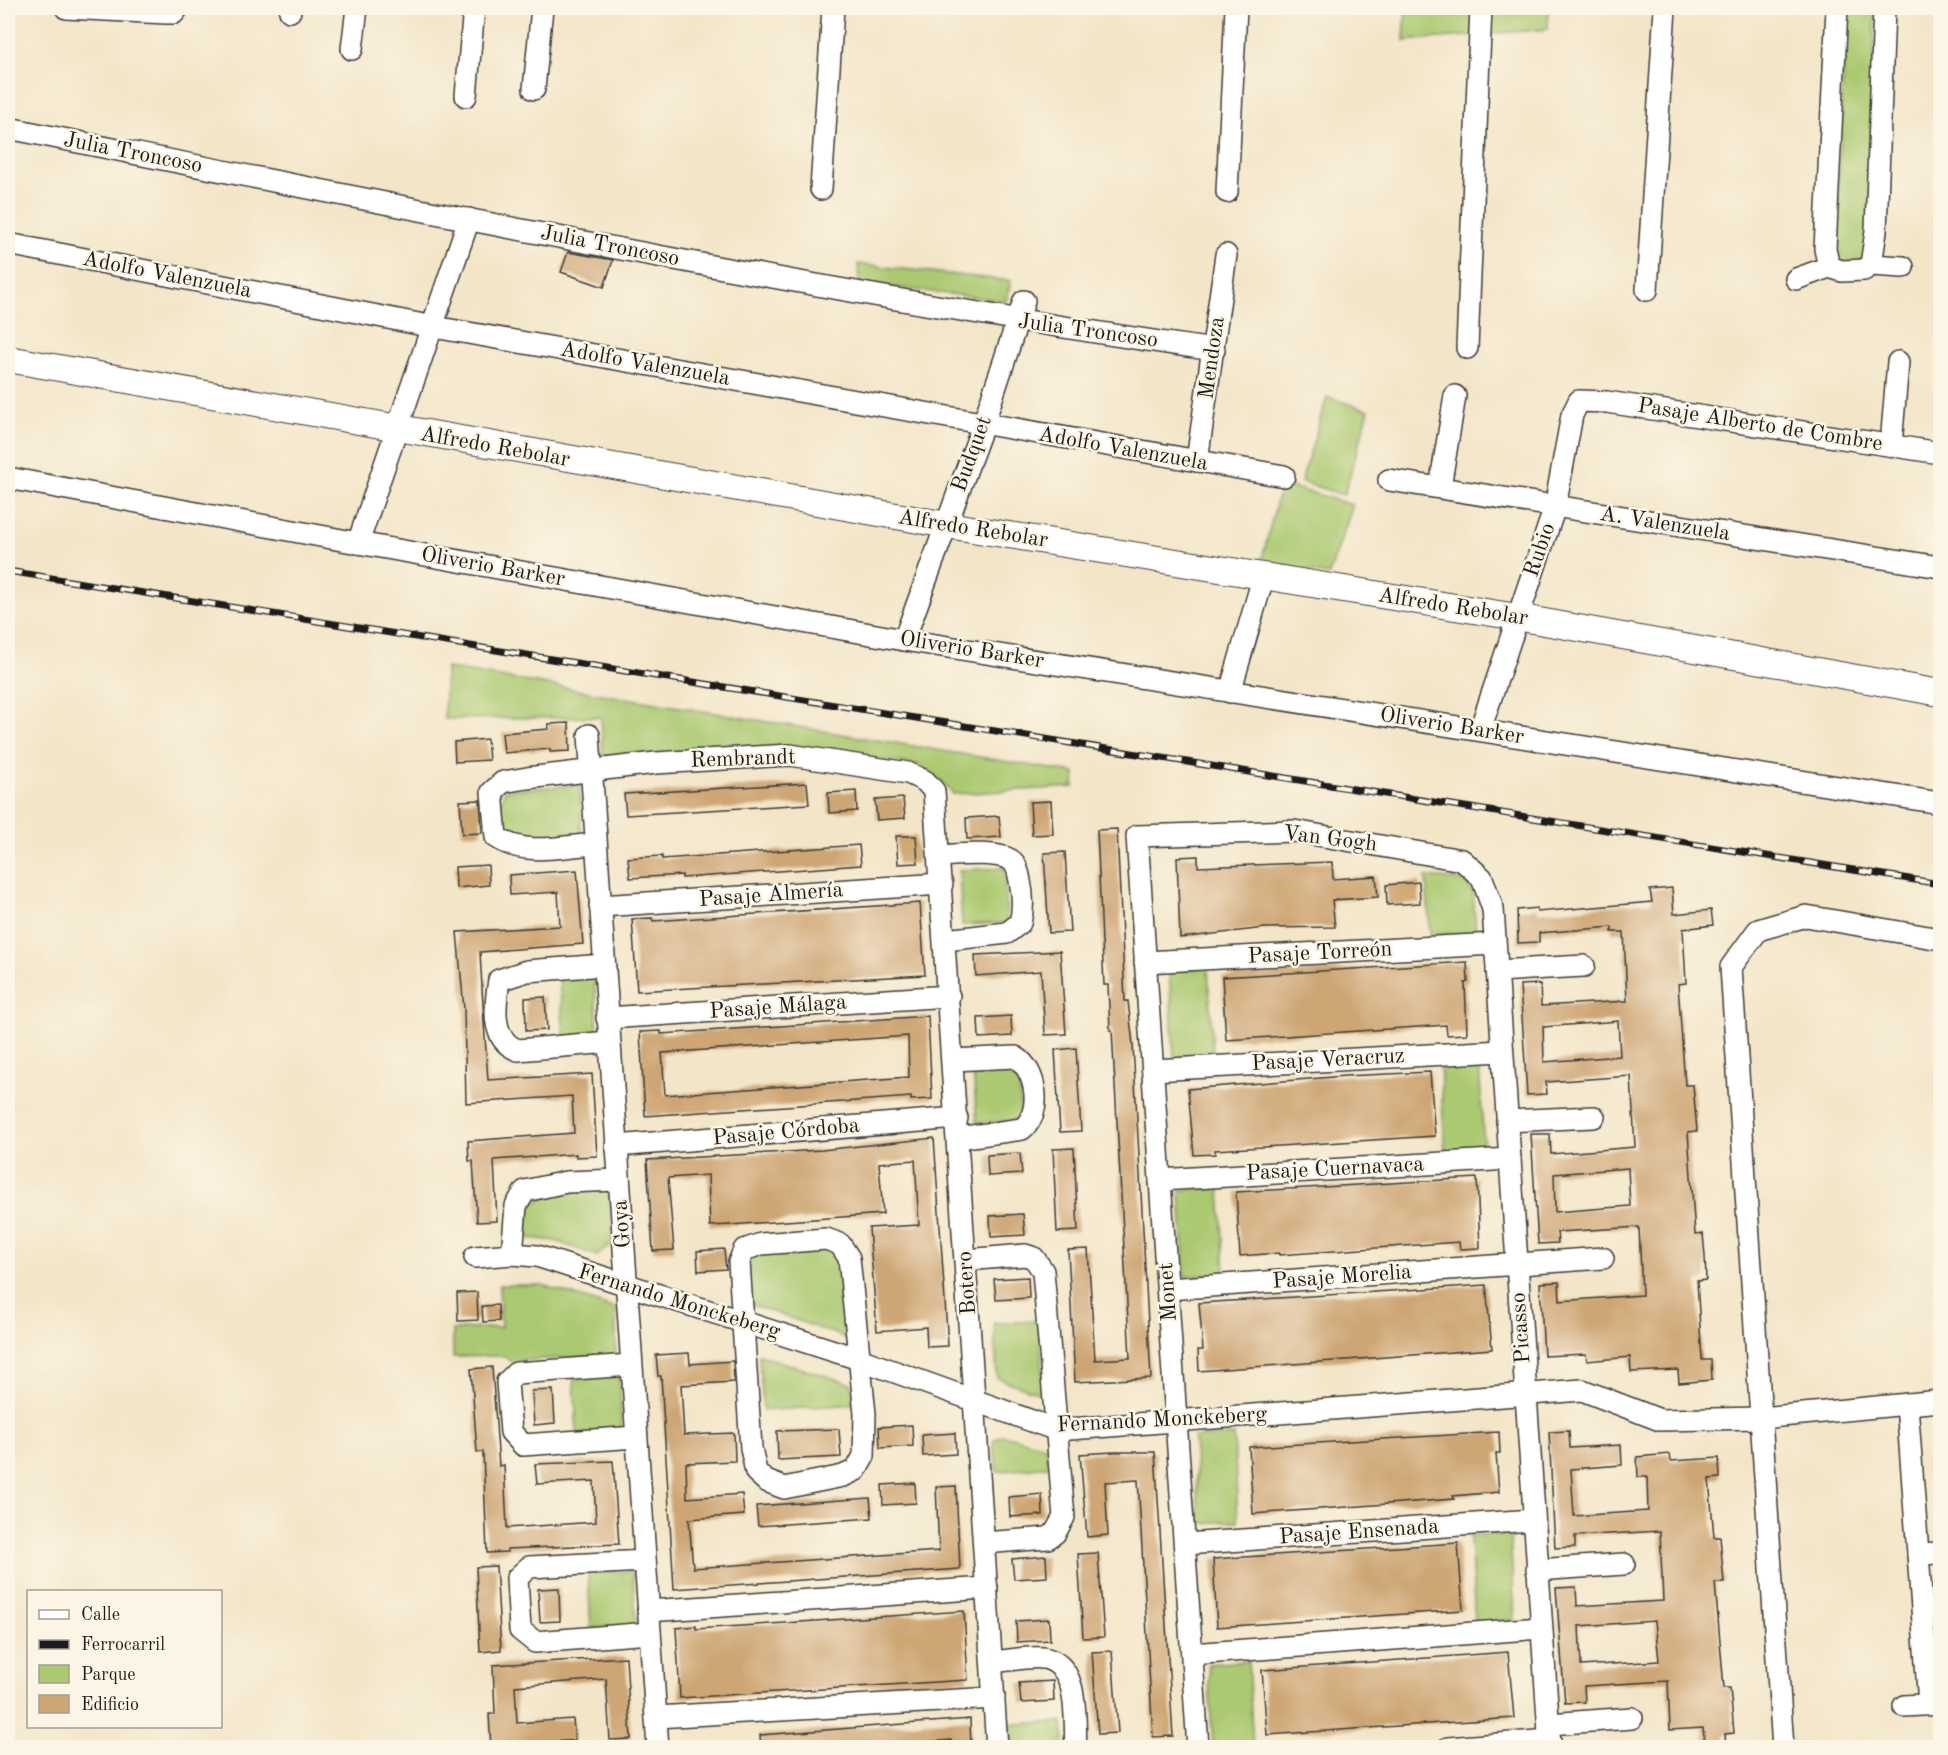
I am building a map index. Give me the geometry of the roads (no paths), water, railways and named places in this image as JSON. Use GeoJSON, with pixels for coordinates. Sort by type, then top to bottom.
{"type":"FeatureCollection","features":[{"type":"Feature","properties":{"kind":"street"},"geometry":{"type":"LineString","coordinates":[[66,8],[172,10]]}},
{"type":"Feature","properties":{"kind":"street"},"geometry":{"type":"LineString","coordinates":[[352,49],[357,8]]}},
{"type":"Feature","properties":{"kind":"street"},"geometry":{"type":"LineString","coordinates":[[466,96],[474,8]]}},
{"type":"Feature","properties":{"kind":"street"},"geometry":{"type":"LineString","coordinates":[[534,89],[542,8]]}},
{"type":"Feature","properties":{"kind":"street"},"geometry":{"type":"LineString","coordinates":[[822,189],[833,8]]}},
{"type":"Feature","properties":{"kind":"street"},"geometry":{"type":"LineString","coordinates":[[1227,192],[1236,8]]}},
{"type":"Feature","properties":{"kind":"street"},"geometry":{"type":"LineString","coordinates":[[1467,348],[1481,8]]}},
{"type":"Feature","properties":{"kind":"street"},"geometry":{"type":"LineString","coordinates":[[1647,290],[1665,8]]}},
{"type":"Feature","properties":{"kind":"street"},"geometry":{"type":"LineString","coordinates":[[1829,267],[1825,249],[1838,8]]}},
{"type":"Feature","properties":{"kind":"street"},"geometry":{"type":"LineString","coordinates":[[1871,265],[1876,231],[1884,8]]}},
{"type":"Feature","properties":{"kind":"street","name":"Julia Troncoso"},"geometry":{"type":"LineString","coordinates":[[8,128],[469,219],[1017,321],[1214,350]]}},
{"type":"Feature","properties":{"kind":"street"},"geometry":{"type":"LineString","coordinates":[[358,543],[434,327],[469,219]]}},
{"type":"Feature","properties":{"kind":"street","name":"Adolfo Valenzuela"},"geometry":{"type":"LineString","coordinates":[[8,244],[434,327],[1284,476]]}},
{"type":"Feature","properties":{"kind":"street","name":"Mendoza"},"geometry":{"type":"LineString","coordinates":[[1197,461],[1226,255]]}},
{"type":"Feature","properties":{"kind":"street"},"geometry":{"type":"LineString","coordinates":[[1796,279],[1829,267],[1842,271],[1856,271],[1871,265],[1903,267]]}},
{"type":"Feature","properties":{"kind":"street","name":"Budquet"},"geometry":{"type":"LineString","coordinates":[[904,640],[983,425],[1024,301]]}},
{"type":"Feature","properties":{"kind":"street","name":"Alfredo Rebolar"},"geometry":{"type":"LineString","coordinates":[[8,359],[396,430],[1263,578],[1517,617],[1941,693]]}},
{"type":"Feature","properties":{"kind":"street"},"geometry":{"type":"LineString","coordinates":[[1891,445],[1898,362]]}},
{"type":"Feature","properties":{"kind":"street"},"geometry":{"type":"LineString","coordinates":[[1440,488],[1455,396]]}},
{"type":"Feature","properties":{"kind":"street","name":"Pasaje Alberto de Combre"},"geometry":{"type":"LineString","coordinates":[[1579,401],[1607,402],[1941,453]]}},
{"type":"Feature","properties":{"kind":"street","name":"Rubio"},"geometry":{"type":"LineString","coordinates":[[1480,730],[1555,507],[1572,415],[1579,401]]}},
{"type":"Feature","properties":{"kind":"street","name":"Oliverio Barker"},"geometry":{"type":"LineString","coordinates":[[8,477],[358,543],[904,640],[1941,803]]}},
{"type":"Feature","properties":{"kind":"street","name":"A. Valenzuela"},"geometry":{"type":"LineString","coordinates":[[1389,480],[1941,567]]}},
{"type":"Feature","properties":{"kind":"street"},"geometry":{"type":"LineString","coordinates":[[1230,692],[1263,578]]}},
{"type":"Feature","properties":{"kind":"street","name":"Goya"},"geometry":{"type":"LineString","coordinates":[[589,735],[658,1748]]}},
{"type":"Feature","properties":{"kind":"street","name":"Rembrandt"},"geometry":{"type":"LineString","coordinates":[[595,844],[521,849],[506,844],[496,837],[492,792],[503,782],[656,763],[790,755],[908,773],[925,781],[934,790],[938,818]]}},
{"type":"Feature","properties":{"kind":"street","name":"Botero"},"geometry":{"type":"LineString","coordinates":[[938,818],[998,1748]]}},
{"type":"Feature","properties":{"kind":"street","name":"Van Gogh"},"geometry":{"type":"LineString","coordinates":[[1137,836],[1294,831],[1462,860],[1482,878],[1493,909]]}},
{"type":"Feature","properties":{"kind":"street","name":"Monet"},"geometry":{"type":"LineString","coordinates":[[1137,836],[1198,1748]]}},
{"type":"Feature","properties":{"kind":"street"},"geometry":{"type":"LineString","coordinates":[[940,856],[981,855],[1009,858],[1014,863],[1018,875],[1024,904],[1020,923],[1007,933],[945,940]]}},
{"type":"Feature","properties":{"kind":"street","name":"Pasaje Almería"},"geometry":{"type":"LineString","coordinates":[[600,906],[942,884]]}},
{"type":"Feature","properties":{"kind":"street","name":"Picasso"},"geometry":{"type":"LineString","coordinates":[[1493,909],[1550,1737]]}},
{"type":"Feature","properties":{"kind":"street"},"geometry":{"type":"LineString","coordinates":[[1783,1748],[1731,967],[1758,930],[1806,916],[1941,939]]}},
{"type":"Feature","properties":{"kind":"street","name":"Pasaje Torreón"},"geometry":{"type":"LineString","coordinates":[[1145,962],[1495,944]]}},
{"type":"Feature","properties":{"kind":"street"},"geometry":{"type":"LineString","coordinates":[[604,965],[527,971],[499,981],[496,1016],[500,1039],[508,1046],[518,1050],[609,1042]]}},
{"type":"Feature","properties":{"kind":"street"},"geometry":{"type":"LineString","coordinates":[[1497,971],[1584,966]]}},
{"type":"Feature","properties":{"kind":"street","name":"Pasaje Málaga"},"geometry":{"type":"LineString","coordinates":[[607,1018],[949,996]]}},
{"type":"Feature","properties":{"kind":"street","name":"Pasaje Veracruz"},"geometry":{"type":"LineString","coordinates":[[1153,1070],[1503,1051]]}},
{"type":"Feature","properties":{"kind":"street","name":"Pasaje Córdoba"},"geometry":{"type":"LineString","coordinates":[[616,1146],[958,1128],[1022,1129],[1033,1112],[1033,1092],[1029,1068],[1015,1057],[953,1060]]}},
{"type":"Feature","properties":{"kind":"street"},"geometry":{"type":"LineString","coordinates":[[1507,1121],[1594,1117]]}},
{"type":"Feature","properties":{"kind":"street","name":"Pasaje Cuernavaca"},"geometry":{"type":"LineString","coordinates":[[1160,1180],[1510,1159]]}},
{"type":"Feature","properties":{"kind":"street"},"geometry":{"type":"LineString","coordinates":[[512,1254],[516,1206],[525,1191],[566,1182],[619,1180]]}},
{"type":"Feature","properties":{"kind":"street"},"geometry":{"type":"LineString","coordinates":[[826,1239],[840,1244],[849,1258],[859,1359],[866,1438],[864,1456],[856,1470],[824,1481],[784,1488],[766,1481],[756,1472],[751,1448],[739,1262],[744,1250],[761,1244],[826,1239]]}},
{"type":"Feature","properties":{"kind":"street","name":"Fernando Monckeberg"},"geometry":{"type":"LineString","coordinates":[[476,1257],[512,1254],[537,1256],[859,1359],[1057,1430],[1582,1390],[1660,1420],[1761,1418],[1941,1401]]}},
{"type":"Feature","properties":{"kind":"street"},"geometry":{"type":"LineString","coordinates":[[966,1260],[1024,1256],[1034,1258],[1043,1271],[1064,1517],[1061,1525],[1048,1538],[984,1543]]}},
{"type":"Feature","properties":{"kind":"street","name":"Pasaje Morelia"},"geometry":{"type":"LineString","coordinates":[[1168,1289],[1604,1258]]}},
{"type":"Feature","properties":{"kind":"street"},"geometry":{"type":"LineString","coordinates":[[631,1365],[516,1373],[507,1382],[511,1432],[523,1445],[636,1437]]}},
{"type":"Feature","properties":{"kind":"street"},"geometry":{"type":"LineString","coordinates":[[1904,1706],[1935,1704],[1918,1554],[1907,1404]]}},
{"type":"Feature","properties":{"kind":"street","name":"Pasaje Ensenada"},"geometry":{"type":"LineString","coordinates":[[1185,1544],[1534,1520]]}},
{"type":"Feature","properties":{"kind":"street"},"geometry":{"type":"LineString","coordinates":[[1918,1554],[1941,1553]]}},
{"type":"Feature","properties":{"kind":"street"},"geometry":{"type":"LineString","coordinates":[[645,1561],[529,1567],[517,1578],[520,1630],[535,1642],[650,1633]]}},
{"type":"Feature","properties":{"kind":"street"},"geometry":{"type":"LineString","coordinates":[[1537,1570],[1624,1564]]}},
{"type":"Feature","properties":{"kind":"street"},"geometry":{"type":"LineString","coordinates":[[648,1611],[987,1588]]}},
{"type":"Feature","properties":{"kind":"street"},"geometry":{"type":"LineString","coordinates":[[1192,1654],[1541,1628]]}},
{"type":"Feature","properties":{"kind":"street"},"geometry":{"type":"LineString","coordinates":[[992,1662],[1043,1658],[1061,1667],[1071,1686],[1076,1748]]}},
{"type":"Feature","properties":{"kind":"street"},"geometry":{"type":"LineString","coordinates":[[656,1717],[994,1698]]}},
{"type":"Feature","properties":{"kind":"street"},"geometry":{"type":"LineString","coordinates":[[1448,1748],[1550,1737],[1632,1718]]}},
{"type":"Feature","properties":{"kind":"railway"},"geometry":{"type":"LineString","coordinates":[[8,571],[1940,884]]}}]}
